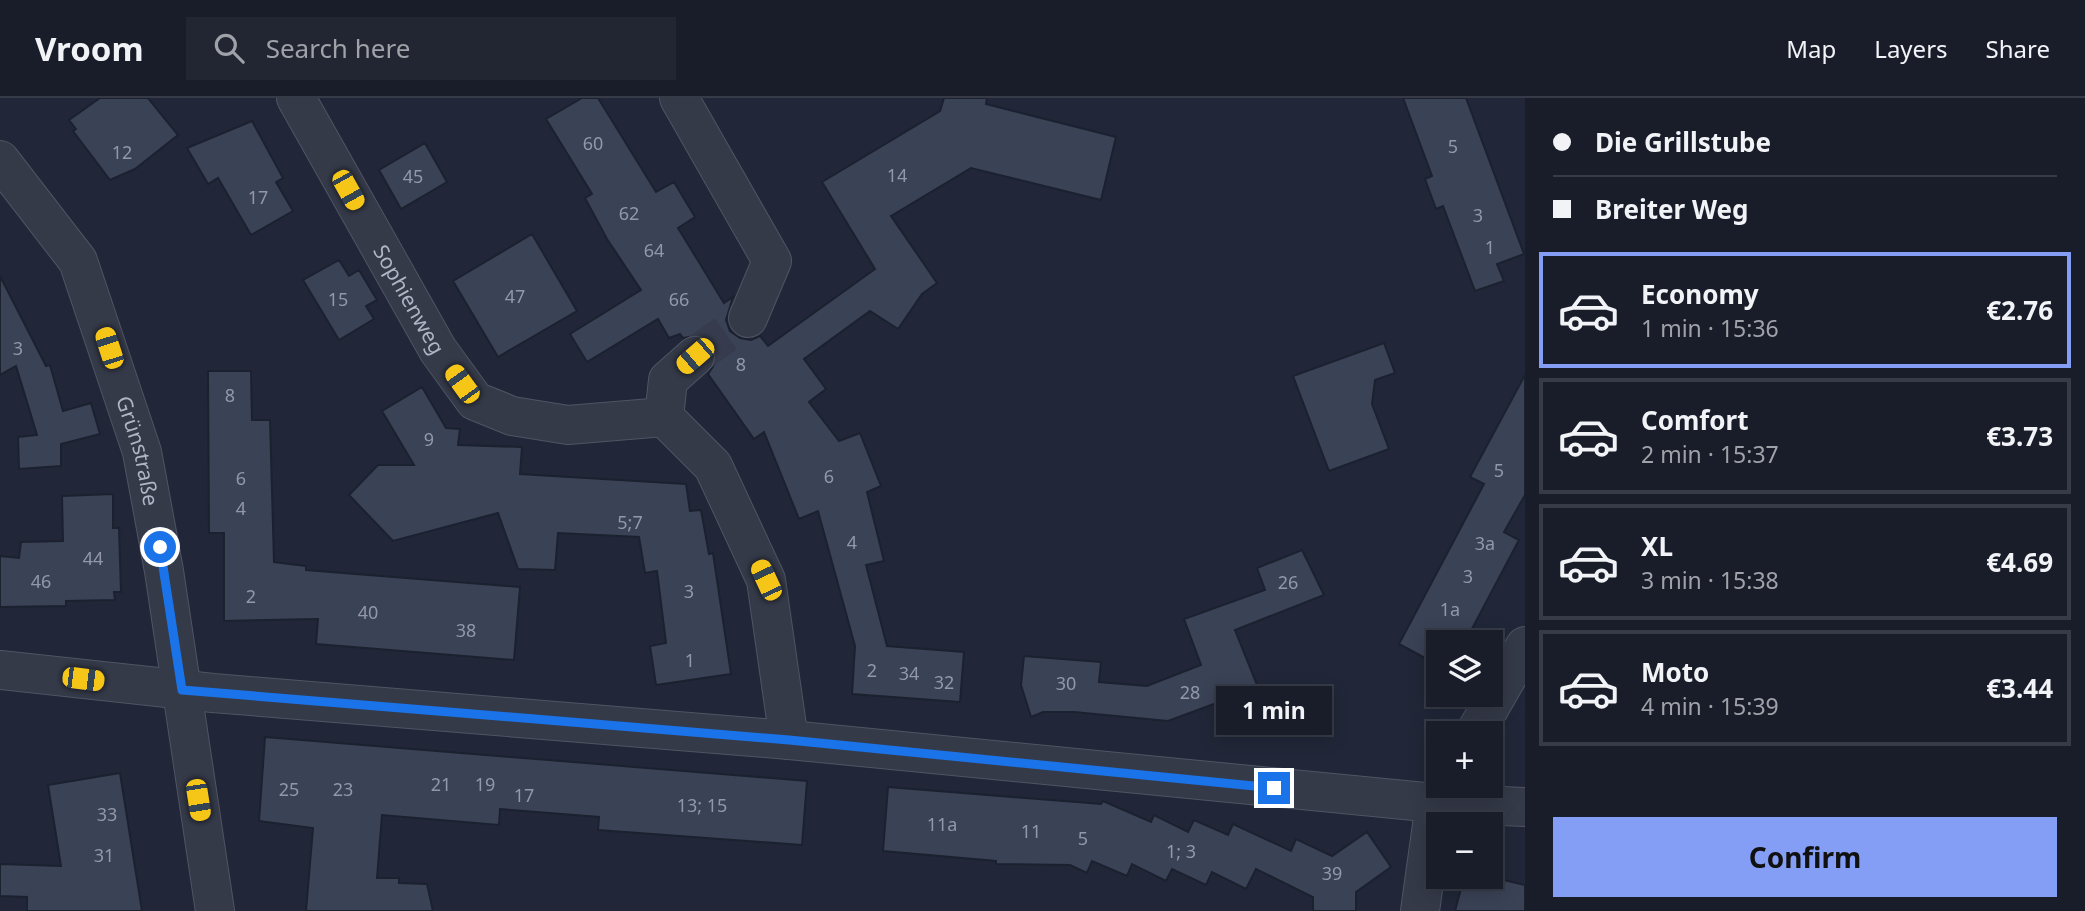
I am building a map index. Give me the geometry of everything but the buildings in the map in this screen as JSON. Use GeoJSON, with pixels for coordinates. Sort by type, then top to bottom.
{"type":"FeatureCollection","features":[{"type":"Feature","properties":{"kind":"street","name":"Sophienweg"},"geometry":{"type":"LineString","coordinates":[[296,98],[438,350],[475,401],[512,416],[568,425],[664,417]]}},
{"type":"Feature","properties":{"kind":"street"},"geometry":{"type":"LineString","coordinates":[[679,98],[772,261],[748,318]]}},
{"type":"Feature","properties":{"kind":"street","name":"Grünstraße"},"geometry":{"type":"LineString","coordinates":[[0,160],[78,261],[142,452],[182,690],[215,911]]}},
{"type":"Feature","properties":{"kind":"street"},"geometry":{"type":"LineString","coordinates":[[695,356],[668,380],[664,417],[713,467],[766,580],[789,740]]}},
{"type":"Feature","properties":{"kind":"street"},"geometry":{"type":"LineString","coordinates":[[1482,721],[1525,646]]}},
{"type":"Feature","properties":{"kind":"street"},"geometry":{"type":"LineString","coordinates":[[0,670],[182,690],[1426,794]]}},
{"type":"Feature","properties":{"kind":"street"},"geometry":{"type":"LineString","coordinates":[[1420,911],[1439,798]]}},
{"type":"Feature","properties":{"kind":"street"},"geometry":{"type":"LineString","coordinates":[[1461,798],[1525,807]]}},
{"type":"Feature","properties":{"kind":"tunnel"},"geometry":{"type":"LineString","coordinates":[[695,356],[748,318]]}},
{"type":"Feature","properties":{"kind":"route"},"geometry":{"type":"LineString","coordinates":[[160,547],[182,690],[789,740],[1274,788]]}}]}
